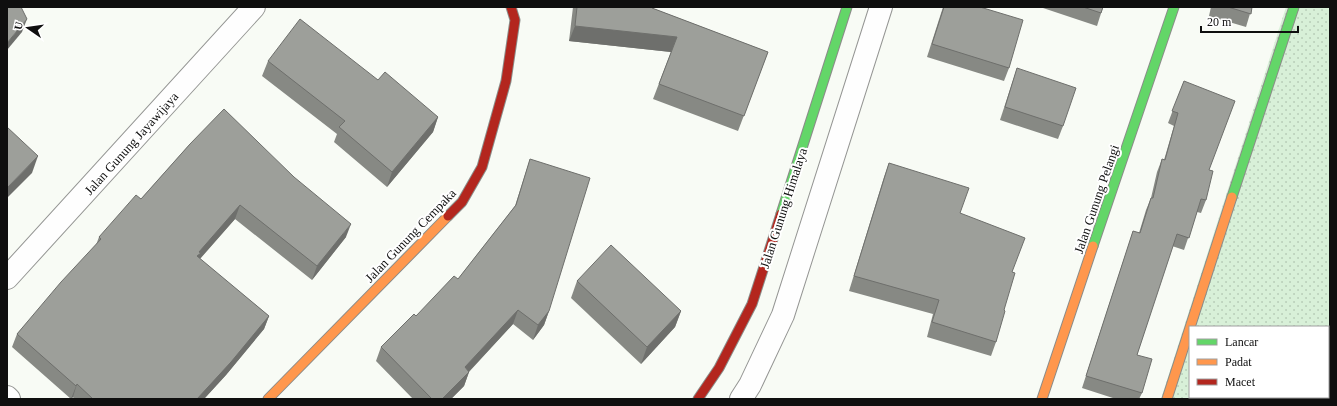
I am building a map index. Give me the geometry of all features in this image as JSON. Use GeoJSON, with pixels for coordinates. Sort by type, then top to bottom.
{"type":"FeatureCollection","features":[{"type":"Feature","properties":{"kind":"street","name":"Jalan Gunung Jayawijaya"},"geometry":{"type":"LineString","coordinates":[[7,278],[254,7]]}},
{"type":"Feature","properties":{"kind":"street","name":"Jalan Gunung Cempaka"},"geometry":{"type":"LineString","coordinates":[[268,399],[462,202],[482,167],[506,81],[515,20],[511,7]]}},
{"type":"Feature","properties":{"kind":"street","name":"Jalan Gunung Himalaya"},"geometry":{"type":"LineString","coordinates":[[698,399],[719,368],[752,304],[847,7]]}},
{"type":"Feature","properties":{"kind":"street"},"geometry":{"type":"LineString","coordinates":[[741,399],[750,385],[783,315],[882,7]]}},
{"type":"Feature","properties":{"kind":"street","name":"Jalan Gunung Pelangi"},"geometry":{"type":"LineString","coordinates":[[1042,399],[1174,7]]}},
{"type":"Feature","properties":{"kind":"street"},"geometry":{"type":"LineString","coordinates":[[1191,326],[1294,7]]}},
{"type":"Feature","properties":{"kind":"street"},"geometry":{"type":"LineString","coordinates":[[1167,399],[1189,331]]}},
{"type":"Feature","properties":{"kind":"green space"},"geometry":{"type":"Polygon","coordinates":[[[1286,7],[1330,7],[1330,399],[1161,399],[1286,7]]]}},
{"type":"Feature","properties":{"kind":"building"},"geometry":{"type":"Polygon","coordinates":[[[7,7],[21,7],[27,19],[7,43],[7,7]]]}},
{"type":"Feature","properties":{"kind":"building"},"geometry":{"type":"Polygon","coordinates":[[[577,7],[652,7],[768,52],[744,116],[659,84],[677,37],[575,26],[577,7]]]}},
{"type":"Feature","properties":{"kind":"building"},"geometry":{"type":"Polygon","coordinates":[[[944,7],[980,7],[1023,20],[1009,68],[932,44],[944,7]]]}},
{"type":"Feature","properties":{"kind":"building"},"geometry":{"type":"Polygon","coordinates":[[[1083,7],[1103,7],[1101,13],[1083,7]]]}},
{"type":"Feature","properties":{"kind":"building"},"geometry":{"type":"Polygon","coordinates":[[[1228,7],[1252,7],[1251,14],[1228,7]]]}},
{"type":"Feature","properties":{"kind":"building"},"geometry":{"type":"Polygon","coordinates":[[[300,19],[378,80],[385,72],[438,117],[392,172],[339,127],[345,121],[268,61],[300,19]]]}},
{"type":"Feature","properties":{"kind":"building"},"geometry":{"type":"Polygon","coordinates":[[[1017,68],[1076,88],[1063,126],[1005,107],[1017,68]]]}},
{"type":"Feature","properties":{"kind":"building"},"geometry":{"type":"Polygon","coordinates":[[[1184,81],[1235,101],[1209,170],[1213,171],[1206,200],[1201,199],[1189,238],[1177,234],[1137,355],[1152,359],[1142,393],[1086,376],[1133,231],[1140,233],[1151,198],[1153,198],[1162,159],[1165,160],[1178,113],[1172,111],[1184,81]]]}},
{"type":"Feature","properties":{"kind":"building"},"geometry":{"type":"Polygon","coordinates":[[[224,109],[294,177],[351,224],[317,266],[240,205],[197,256],[269,316],[231,362],[197,399],[93,399],[17,334],[61,282],[101,239],[99,237],[136,195],[141,199],[190,144],[224,109]]]}},
{"type":"Feature","properties":{"kind":"building"},"geometry":{"type":"Polygon","coordinates":[[[7,127],[38,156],[7,188],[7,127]]]}},
{"type":"Feature","properties":{"kind":"building"},"geometry":{"type":"Polygon","coordinates":[[[530,159],[590,178],[549,311],[538,325],[518,310],[465,367],[469,372],[442,399],[432,399],[381,347],[414,314],[416,316],[454,276],[458,279],[516,205],[530,159]]]}},
{"type":"Feature","properties":{"kind":"building"},"geometry":{"type":"Polygon","coordinates":[[[889,163],[969,188],[960,213],[1025,238],[1012,272],[1015,273],[996,342],[932,322],[939,300],[854,276],[889,163]]]}},
{"type":"Feature","properties":{"kind":"building"},"geometry":{"type":"Polygon","coordinates":[[[611,245],[681,311],[647,347],[577,281],[611,245]]]}},
{"type":"Feature","properties":{"kind":"traffic: fast"},"geometry":{"type":"LineString","coordinates":[[781,214],[847,7]]}},
{"type":"Feature","properties":{"kind":"traffic: fast"},"geometry":{"type":"LineString","coordinates":[[1093,246],[1174,7]]}},
{"type":"Feature","properties":{"kind":"traffic: fast"},"geometry":{"type":"LineString","coordinates":[[1232,197],[1294,7]]}},
{"type":"Feature","properties":{"kind":"traffic: slow"},"geometry":{"type":"LineString","coordinates":[[1190,326],[1232,197]]}},
{"type":"Feature","properties":{"kind":"traffic: slow"},"geometry":{"type":"LineString","coordinates":[[268,399],[448,216]]}},
{"type":"Feature","properties":{"kind":"traffic: slow"},"geometry":{"type":"LineString","coordinates":[[1042,399],[1093,246]]}},
{"type":"Feature","properties":{"kind":"traffic: slow"},"geometry":{"type":"LineString","coordinates":[[1167,399],[1189,331]]}},
{"type":"Feature","properties":{"kind":"traffic: jam"},"geometry":{"type":"LineString","coordinates":[[448,216],[462,202],[482,167],[506,81],[515,20],[511,7]]}},
{"type":"Feature","properties":{"kind":"traffic: jam"},"geometry":{"type":"LineString","coordinates":[[698,399],[719,368],[752,304],[781,214]]}}]}
